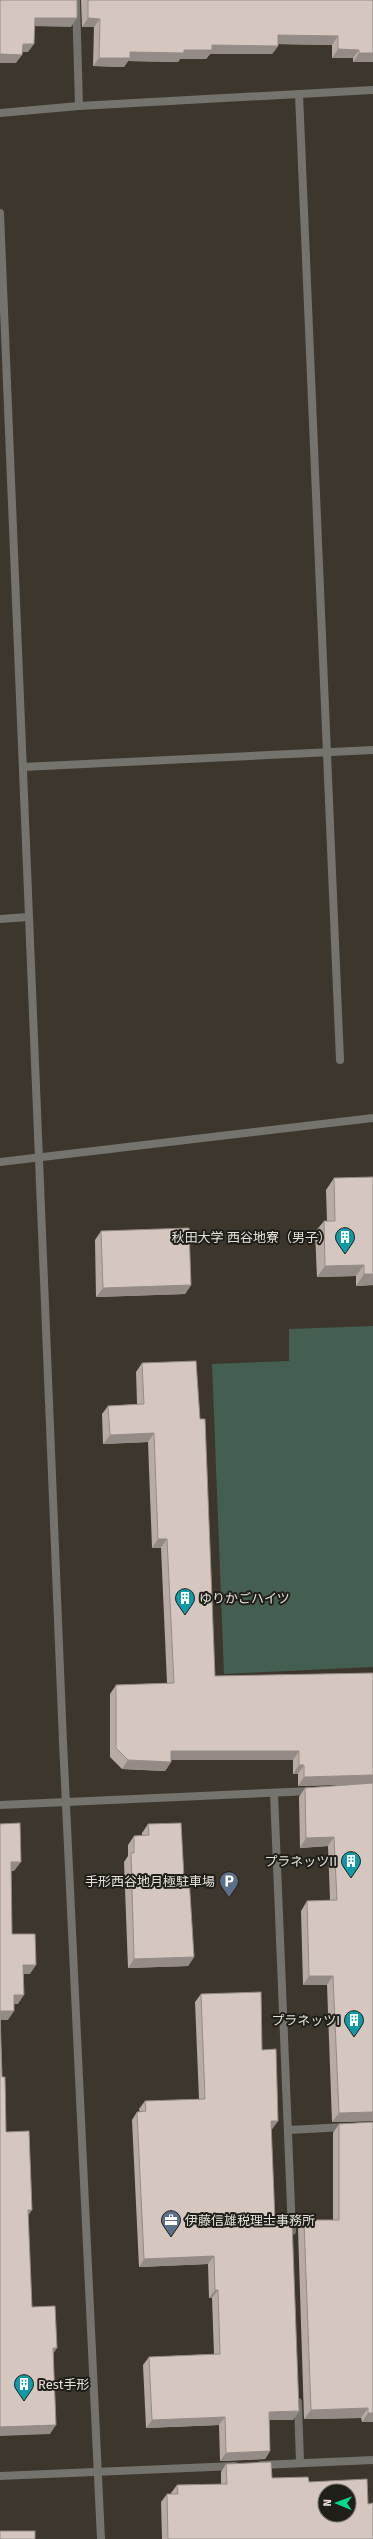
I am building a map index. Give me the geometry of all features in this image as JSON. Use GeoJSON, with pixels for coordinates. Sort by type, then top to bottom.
{"type":"FeatureCollection","features":[{"type":"Feature","properties":{"kind":"street"},"geometry":{"type":"LineString","coordinates":[[76,0],[79,106]]}},
{"type":"Feature","properties":{"kind":"street"},"geometry":{"type":"LineString","coordinates":[[0,112],[79,106],[373,90]]}},
{"type":"Feature","properties":{"kind":"street"},"geometry":{"type":"LineString","coordinates":[[299,94],[340,1060]]}},
{"type":"Feature","properties":{"kind":"street"},"geometry":{"type":"LineString","coordinates":[[0,213],[3,358],[23,767],[38,1160],[100,2539]]}},
{"type":"Feature","properties":{"kind":"street"},"geometry":{"type":"LineString","coordinates":[[23,767],[373,750]]}},
{"type":"Feature","properties":{"kind":"street"},"geometry":{"type":"LineString","coordinates":[[0,918],[28,917]]}},
{"type":"Feature","properties":{"kind":"street"},"geometry":{"type":"LineString","coordinates":[[0,1162],[38,1160],[373,1118]]}},
{"type":"Feature","properties":{"kind":"street"},"geometry":{"type":"LineString","coordinates":[[0,1806],[319,1790]]}},
{"type":"Feature","properties":{"kind":"street"},"geometry":{"type":"LineString","coordinates":[[274,1793],[293,2241]]}},
{"type":"Feature","properties":{"kind":"street"},"geometry":{"type":"LineString","coordinates":[[289,2130],[358,2127]]}},
{"type":"Feature","properties":{"kind":"street"},"geometry":{"type":"LineString","coordinates":[[298,2392],[300,2463]]}},
{"type":"Feature","properties":{"kind":"street"},"geometry":{"type":"LineString","coordinates":[[0,2476],[373,2460]]}},
{"type":"Feature","properties":{"kind":"green space"},"geometry":{"type":"Polygon","coordinates":[[[373,1326],[373,1667],[224,1674],[212,1364],[289,1361],[289,1329],[373,1326]]]}},
{"type":"Feature","properties":{"kind":"building"},"geometry":{"type":"Polygon","coordinates":[[[0,0],[77,0],[77,18],[35,18],[34,44],[23,44],[22,55],[0,54],[0,0]]]}},
{"type":"Feature","properties":{"kind":"building"},"geometry":{"type":"Polygon","coordinates":[[[88,0],[373,0],[373,53],[359,53],[359,50],[338,49],[338,36],[278,35],[278,46],[212,45],[212,50],[184,50],[184,53],[130,52],[130,58],[99,58],[100,19],[88,18],[88,0]]]}},
{"type":"Feature","properties":{"kind":"building","name":"秋田大学 西谷地寮（男子）"},"geometry":{"type":"Polygon","coordinates":[[[373,1177],[373,1274],[364,1274],[364,1265],[325,1266],[324,1221],[335,1221],[334,1178],[373,1177]]]}},
{"type":"Feature","properties":{"kind":"building"},"geometry":{"type":"Polygon","coordinates":[[[189,1228],[191,1285],[103,1288],[101,1231],[189,1228]]]}},
{"type":"Feature","properties":{"kind":"building"},"geometry":{"type":"Polygon","coordinates":[[[196,1361],[200,1419],[205,1419],[215,1676],[373,1673],[373,1775],[304,1777],[304,1765],[299,1765],[299,1751],[171,1751],[171,1762],[128,1760],[116,1748],[116,1685],[174,1683],[167,1539],[158,1539],[154,1433],[110,1435],[108,1406],[144,1404],[142,1363],[196,1361]]]}},
{"type":"Feature","properties":{"kind":"building"},"geometry":{"type":"Polygon","coordinates":[[[373,1783],[373,2112],[339,2113],[333,1976],[309,1976],[307,1901],[337,1900],[334,1837],[306,1838],[305,1788],[373,1783]]]}},
{"type":"Feature","properties":{"kind":"building"},"geometry":{"type":"Polygon","coordinates":[[[20,1823],[21,1862],[11,1862],[12,1934],[35,1934],[36,1965],[23,1965],[24,1995],[14,1995],[14,2011],[0,2011],[0,1824],[20,1823]]]}},
{"type":"Feature","properties":{"kind":"building"},"geometry":{"type":"Polygon","coordinates":[[[181,1823],[184,1878],[189,1877],[194,1957],[134,1959],[131,1853],[134,1853],[134,1836],[149,1835],[148,1824],[181,1823]]]}},
{"type":"Feature","properties":{"kind":"building"},"geometry":{"type":"Polygon","coordinates":[[[261,1992],[262,2050],[276,2049],[278,2121],[271,2121],[275,2221],[292,2221],[299,2411],[269,2412],[270,2451],[226,2453],[225,2417],[152,2420],[149,2357],[220,2354],[218,2290],[215,2290],[214,2256],[144,2259],[137,2112],[146,2111],[145,2101],[205,2099],[201,1994],[261,1992]]]}},
{"type":"Feature","properties":{"kind":"building"},"geometry":{"type":"Polygon","coordinates":[[[0,2011],[2,2077],[5,2077],[6,2132],[29,2131],[32,2210],[28,2210],[32,2307],[55,2306],[57,2348],[53,2348],[56,2425],[0,2427],[0,2011]]]}},
{"type":"Feature","properties":{"kind":"building"},"geometry":{"type":"Polygon","coordinates":[[[373,2122],[373,2413],[368,2413],[368,2408],[311,2410],[304,2220],[339,2220],[339,2124],[373,2122]]]}},
{"type":"Feature","properties":{"kind":"building"},"geometry":{"type":"Polygon","coordinates":[[[271,2462],[272,2478],[308,2477],[309,2482],[367,2479],[368,2504],[373,2503],[373,2539],[168,2539],[167,2494],[178,2494],[177,2485],[227,2484],[226,2464],[271,2462]]]}},
{"type":"Feature","properties":{"kind":"building"},"geometry":{"type":"Polygon","coordinates":[[[0,2531],[35,2531],[35,2539],[0,2539],[0,2531]]]}},
{"type":"Feature","properties":{"kind":"place","name":"秋田大学 西谷地寮（男子）"},"geometry":{"type":"Point","coordinates":[345,1254]}},
{"type":"Feature","properties":{"kind":"place","name":"ゆりかごハイツ"},"geometry":{"type":"Point","coordinates":[185,1615]}},
{"type":"Feature","properties":{"kind":"place","name":"プラネッツII"},"geometry":{"type":"Point","coordinates":[351,1878]}},
{"type":"Feature","properties":{"kind":"place","name":"手形西谷地月極駐車場"},"geometry":{"type":"Point","coordinates":[229,1898]}},
{"type":"Feature","properties":{"kind":"place","name":"プラネッツI"},"geometry":{"type":"Point","coordinates":[354,2037]}},
{"type":"Feature","properties":{"kind":"place","name":"伊藤信雄税理士事務所"},"geometry":{"type":"Point","coordinates":[171,2237]}},
{"type":"Feature","properties":{"kind":"place","name":"Rest手形"},"geometry":{"type":"Point","coordinates":[24,2401]}}]}
